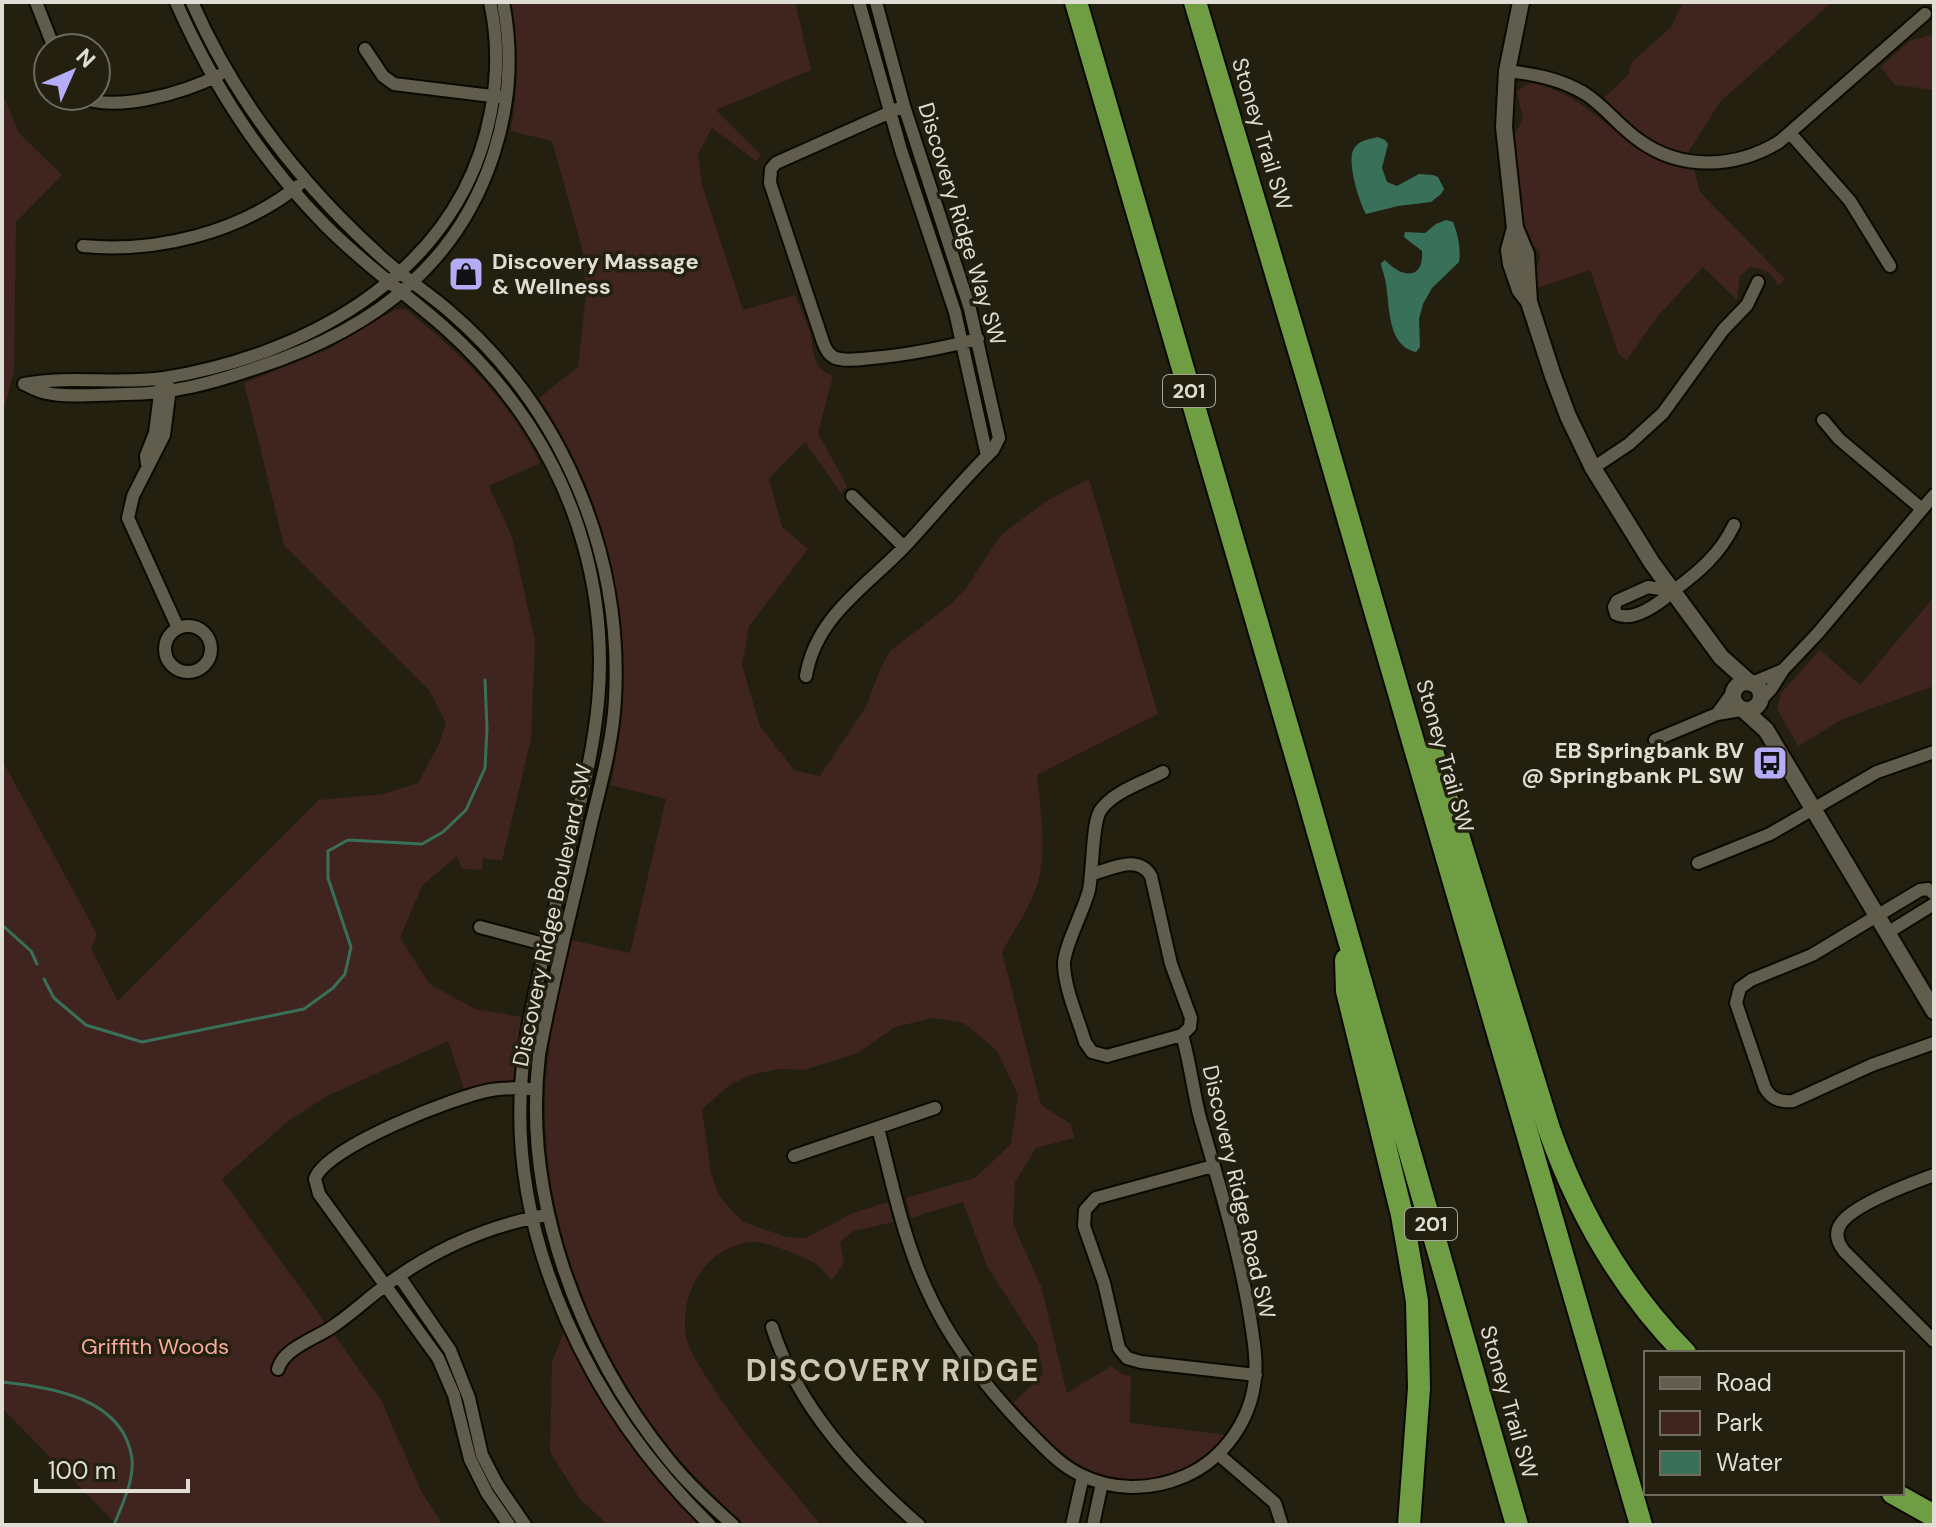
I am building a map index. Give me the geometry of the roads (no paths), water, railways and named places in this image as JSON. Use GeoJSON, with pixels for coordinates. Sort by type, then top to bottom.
{"type":"FeatureCollection","features":[{"type":"Feature","properties":{"kind":"highway","name":"Stoney Trail SW"},"geometry":{"type":"LineString","coordinates":[[1076,2],[1517,1525]]}},
{"type":"Feature","properties":{"kind":"highway","name":"Stoney Trail SW"},"geometry":{"type":"LineString","coordinates":[[1195,2],[1641,1525]]}},
{"type":"Feature","properties":{"kind":"highway"},"geometry":{"type":"LineString","coordinates":[[1312,394],[1350,485],[1557,1152],[1606,1254],[1645,1310],[1683,1351]]}},
{"type":"Feature","properties":{"kind":"highway"},"geometry":{"type":"LineString","coordinates":[[1344,923],[1347,991],[1402,1215],[1417,1301],[1419,1388],[1409,1525]]}},
{"type":"Feature","properties":{"kind":"highway"},"geometry":{"type":"LineString","coordinates":[[1897,1495],[1934,1516]]}},
{"type":"Feature","properties":{"kind":"street"},"geometry":{"type":"LineString","coordinates":[[36,2],[48,32]]}},
{"type":"Feature","properties":{"kind":"street","name":"Discovery Ridge Boulevard SW"},"geometry":{"type":"LineString","coordinates":[[176,2],[214,78],[256,142],[293,190],[331,231],[451,334],[502,386],[547,453],[571,505],[591,574],[601,653],[600,697],[592,757],[528,1028],[521,1088],[524,1160],[533,1217],[564,1312],[605,1394],[667,1480],[710,1525]]}},
{"type":"Feature","properties":{"kind":"street","name":"Discovery Ridge Boulevard SW"},"geometry":{"type":"LineString","coordinates":[[192,2],[227,70],[265,130],[305,181],[349,227],[449,311],[513,377],[547,425],[591,518],[605,571],[615,643],[615,698],[607,751],[545,1025],[536,1089],[537,1135],[548,1214],[574,1295],[615,1383],[669,1461],[733,1525]]}},
{"type":"Feature","properties":{"kind":"street"},"geometry":{"type":"LineString","coordinates":[[490,2],[496,59],[488,128],[474,170],[440,229],[401,273],[330,321],[277,347],[218,367],[166,377],[51,379],[24,384],[47,394],[165,393],[217,381],[281,360],[336,335],[400,293],[456,230],[487,174],[507,98],[508,32],[503,2]]}},
{"type":"Feature","properties":{"kind":"street","name":"Discovery Ridge Way SW"},"geometry":{"type":"LineString","coordinates":[[859,2],[889,113],[963,343],[987,456]]}},
{"type":"Feature","properties":{"kind":"street","name":"Discovery Ridge Way SW"},"geometry":{"type":"LineString","coordinates":[[806,676],[814,643],[829,620],[904,547],[996,446],[998,430],[978,339],[904,106],[876,2]]}},
{"type":"Feature","properties":{"kind":"street"},"geometry":{"type":"LineString","coordinates":[[1521,2],[1507,71],[1504,127],[1515,228],[1509,250],[1511,264],[1520,290],[1529,302],[1568,416],[1593,468],[1622,517],[1721,657],[1760,691],[1751,706]]}},
{"type":"Feature","properties":{"kind":"street"},"geometry":{"type":"LineString","coordinates":[[1507,71],[1567,84],[1592,98],[1638,140],[1661,153],[1685,161],[1710,163],[1747,157],[1769,148],[1925,14]]}},
{"type":"Feature","properties":{"kind":"street"},"geometry":{"type":"LineString","coordinates":[[365,49],[383,76],[393,83],[507,98]]}},
{"type":"Feature","properties":{"kind":"street"},"geometry":{"type":"LineString","coordinates":[[112,101],[137,100],[187,89],[227,70]]}},
{"type":"Feature","properties":{"kind":"street"},"geometry":{"type":"LineString","coordinates":[[904,106],[776,163],[771,169],[770,183],[781,219],[826,351],[835,358],[896,356],[978,339]]}},
{"type":"Feature","properties":{"kind":"street"},"geometry":{"type":"LineString","coordinates":[[1790,133],[1850,201],[1890,266]]}},
{"type":"Feature","properties":{"kind":"street"},"geometry":{"type":"LineString","coordinates":[[474,170],[487,174]]}},
{"type":"Feature","properties":{"kind":"street"},"geometry":{"type":"LineString","coordinates":[[83,246],[130,249],[188,238],[228,226],[269,206],[305,181]]}},
{"type":"Feature","properties":{"kind":"street"},"geometry":{"type":"LineString","coordinates":[[927,229],[942,224]]}},
{"type":"Feature","properties":{"kind":"street"},"geometry":{"type":"LineString","coordinates":[[1593,468],[1629,444],[1663,413],[1723,330],[1747,305],[1758,282]]}},
{"type":"Feature","properties":{"kind":"street"},"geometry":{"type":"LineString","coordinates":[[277,347],[281,360]]}},
{"type":"Feature","properties":{"kind":"street"},"geometry":{"type":"LineString","coordinates":[[166,377],[164,435],[133,496],[128,518],[178,628]]}},
{"type":"Feature","properties":{"kind":"street"},"geometry":{"type":"LineString","coordinates":[[502,386],[513,377]]}},
{"type":"Feature","properties":{"kind":"street"},"geometry":{"type":"LineString","coordinates":[[1823,420],[1839,439],[1922,509]]}},
{"type":"Feature","properties":{"kind":"street"},"geometry":{"type":"LineString","coordinates":[[1655,740],[1717,714],[1751,706],[1771,689],[1783,670],[1934,495]]}},
{"type":"Feature","properties":{"kind":"street"},"geometry":{"type":"LineString","coordinates":[[852,496],[904,547]]}},
{"type":"Feature","properties":{"kind":"street"},"geometry":{"type":"LineString","coordinates":[[1673,591],[1712,559],[1726,542],[1734,525]]}},
{"type":"Feature","properties":{"kind":"street"},"geometry":{"type":"LineString","coordinates":[[591,574],[605,571]]}},
{"type":"Feature","properties":{"kind":"street"},"geometry":{"type":"LineString","coordinates":[[1721,657],[1735,704],[1751,706]]}},
{"type":"Feature","properties":{"kind":"street"},"geometry":{"type":"LineString","coordinates":[[1717,714],[1739,685],[1783,670]]}},
{"type":"Feature","properties":{"kind":"street"},"geometry":{"type":"LineString","coordinates":[[600,697],[615,698]]}},
{"type":"Feature","properties":{"kind":"street"},"geometry":{"type":"LineString","coordinates":[[1751,706],[1934,1011]]}},
{"type":"Feature","properties":{"kind":"street"},"geometry":{"type":"LineString","coordinates":[[1698,863],[1749,844],[1877,772],[1934,752]]}},
{"type":"Feature","properties":{"kind":"street"},"geometry":{"type":"LineString","coordinates":[[1163,772],[1111,800],[1100,811],[1085,904],[1064,962],[1087,1047],[1096,1054],[1107,1056],[1182,1035]]}},
{"type":"Feature","properties":{"kind":"street"},"geometry":{"type":"LineString","coordinates":[[578,813],[593,816]]}},
{"type":"Feature","properties":{"kind":"street","name":"Discovery Ridge Road SW"},"geometry":{"type":"LineString","coordinates":[[1092,874],[1134,863],[1143,866],[1151,876],[1171,964],[1191,1018],[1190,1027],[1182,1035],[1194,1095],[1245,1286],[1256,1375],[1243,1419],[1218,1454],[1196,1470],[1157,1485],[1126,1487],[1093,1480]]}},
{"type":"Feature","properties":{"kind":"street"},"geometry":{"type":"LineString","coordinates":[[1934,894],[1928,889],[1920,890],[1812,955],[1751,980],[1740,988],[1736,1003],[1765,1088],[1773,1098],[1782,1101],[1793,1101],[1872,1065],[1934,1043]]}},
{"type":"Feature","properties":{"kind":"street"},"geometry":{"type":"LineString","coordinates":[[1887,933],[1934,904]]}},
{"type":"Feature","properties":{"kind":"street"},"geometry":{"type":"LineString","coordinates":[[480,927],[563,949]]}},
{"type":"Feature","properties":{"kind":"street"},"geometry":{"type":"LineString","coordinates":[[509,1525],[487,1493],[470,1459],[454,1395],[438,1358],[319,1194],[315,1179],[319,1170],[377,1133],[432,1108],[489,1090],[536,1089]]}},
{"type":"Feature","properties":{"kind":"street"},"geometry":{"type":"LineString","coordinates":[[794,1156],[935,1108]]}},
{"type":"Feature","properties":{"kind":"street"},"geometry":{"type":"LineString","coordinates":[[878,1128],[915,1261],[953,1339],[1013,1416],[1053,1456],[1093,1480]]}},
{"type":"Feature","properties":{"kind":"street"},"geometry":{"type":"LineString","coordinates":[[1213,1166],[1096,1198],[1085,1210],[1083,1222],[1101,1273],[1119,1348],[1127,1358],[1256,1375]]}},
{"type":"Feature","properties":{"kind":"street"},"geometry":{"type":"LineString","coordinates":[[1931,1333],[1844,1251],[1837,1240],[1837,1233],[1840,1224],[1857,1211],[1902,1187],[1934,1175]]}},
{"type":"Feature","properties":{"kind":"street"},"geometry":{"type":"LineString","coordinates":[[278,1369],[284,1357],[333,1327],[399,1276],[474,1235],[548,1214]]}},
{"type":"Feature","properties":{"kind":"street"},"geometry":{"type":"LineString","coordinates":[[399,1276],[438,1329],[457,1364],[469,1398],[482,1455],[525,1525]]}},
{"type":"Feature","properties":{"kind":"street"},"geometry":{"type":"LineString","coordinates":[[772,1327],[782,1359],[815,1413],[852,1459],[919,1525]]}},
{"type":"Feature","properties":{"kind":"street"},"geometry":{"type":"LineString","coordinates":[[1218,1454],[1275,1503],[1282,1525]]}},
{"type":"Feature","properties":{"kind":"street"},"geometry":{"type":"LineString","coordinates":[[1072,1525],[1093,1480]]}},
{"type":"Feature","properties":{"kind":"street"},"geometry":{"type":"LineString","coordinates":[[1093,1480],[1093,1525]]}},
{"type":"Feature","properties":{"kind":"water"},"geometry":{"type":"Polygon","coordinates":[[[1378,137],[1388,144],[1382,168],[1387,182],[1397,186],[1419,174],[1433,175],[1438,177],[1444,189],[1441,194],[1431,202],[1366,214],[1354,180],[1352,153],[1360,143],[1378,137]]]}},
{"type":"Feature","properties":{"kind":"water"},"geometry":{"type":"Polygon","coordinates":[[[1446,220],[1453,222],[1456,231],[1459,262],[1432,288],[1423,304],[1419,319],[1420,347],[1416,352],[1406,348],[1394,331],[1381,263],[1385,260],[1404,273],[1415,272],[1422,261],[1422,251],[1404,237],[1405,232],[1425,233],[1446,220]]]}},
{"type":"Feature","properties":{"kind":"waterway"},"geometry":{"type":"LineString","coordinates":[[44,979],[54,998],[86,1025],[142,1042],[304,1009],[333,988],[345,974],[351,947],[328,878],[328,851],[348,840],[422,844],[443,832],[466,810],[485,768],[485,680]]}},
{"type":"Feature","properties":{"kind":"waterway"},"geometry":{"type":"LineString","coordinates":[[2,925],[31,951],[37,964]]}},
{"type":"Feature","properties":{"kind":"waterway"},"geometry":{"type":"LineString","coordinates":[[2,1382],[63,1392],[100,1409],[115,1422],[126,1438],[132,1467],[127,1493],[114,1525]]}},
{"type":"Feature","properties":{"kind":"place","name":"Discovery Massage & Wellness"},"geometry":{"type":"Point","coordinates":[466,274]}},
{"type":"Feature","properties":{"kind":"place","name":"EB Springbank BV @ Springbank PL SW"},"geometry":{"type":"Point","coordinates":[1770,763]}},
{"type":"Feature","properties":{"kind":"district","name":"DISCOVERY RIDGE"},"geometry":{"type":"Point","coordinates":[893,1370]}},
{"type":"Feature","properties":{"kind":"park label","name":"Griffith Woods"},"geometry":{"type":"Point","coordinates":[155,1346]}}]}
